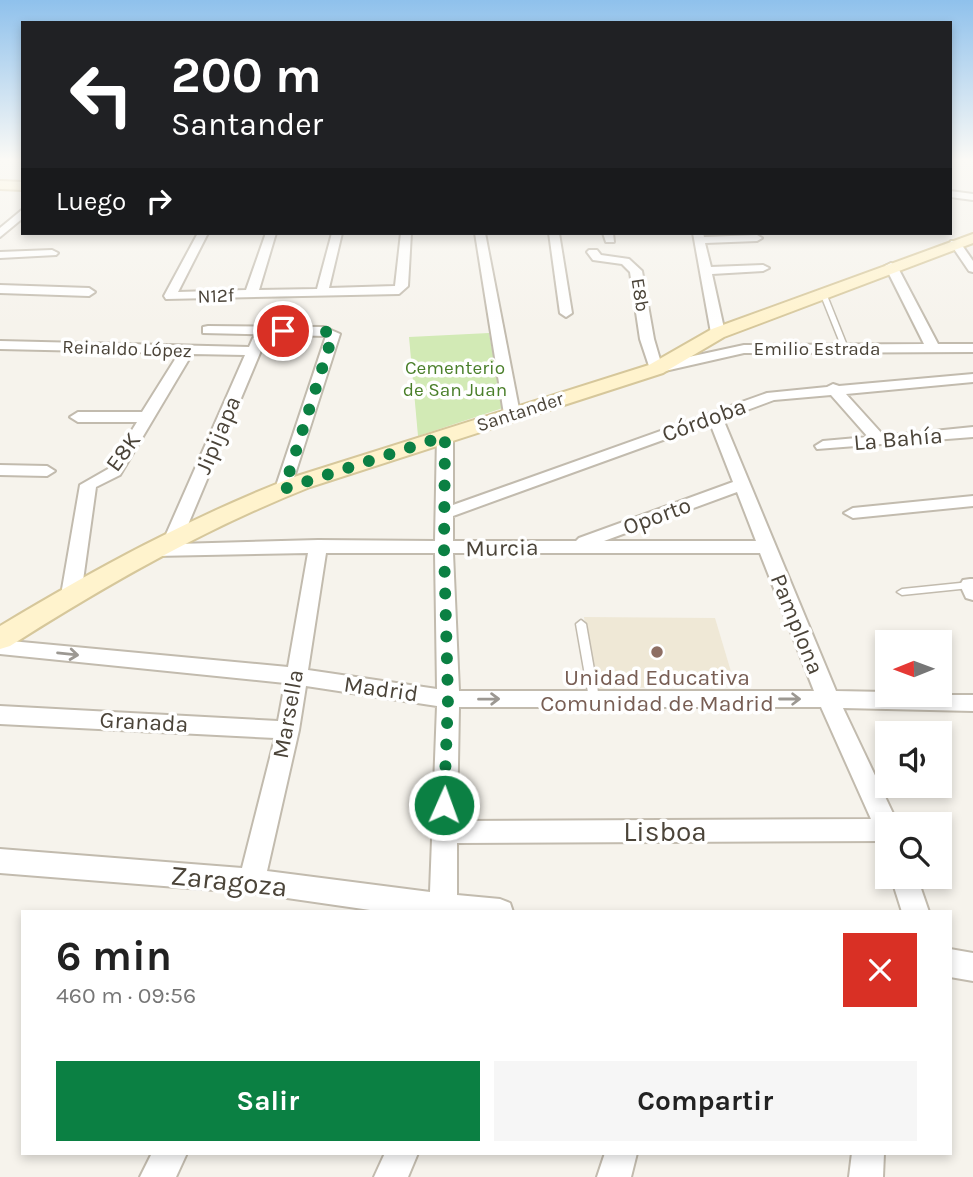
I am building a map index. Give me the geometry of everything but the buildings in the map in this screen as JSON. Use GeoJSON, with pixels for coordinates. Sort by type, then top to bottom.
{"type":"FeatureCollection","features":[{"type":"Feature","properties":{"kind":"street"},"geometry":{"type":"LineString","coordinates":[[0,234],[19,216]]}},
{"type":"Feature","properties":{"kind":"street","name":"N12f"},"geometry":{"type":"LineString","coordinates":[[202,235],[169,294],[179,297],[399,290],[402,286],[406,235]]}},
{"type":"Feature","properties":{"kind":"street"},"geometry":{"type":"LineString","coordinates":[[251,295],[270,235]]}},
{"type":"Feature","properties":{"kind":"street"},"geometry":{"type":"LineString","coordinates":[[322,293],[336,235]]}},
{"type":"Feature","properties":{"kind":"street"},"geometry":{"type":"LineString","coordinates":[[480,235],[512,414]]}},
{"type":"Feature","properties":{"kind":"street"},"geometry":{"type":"LineString","coordinates":[[554,235],[566,313]]}},
{"type":"Feature","properties":{"kind":"street"},"geometry":{"type":"LineString","coordinates":[[718,333],[699,236],[757,238]]}},
{"type":"Feature","properties":{"kind":"street"},"geometry":{"type":"LineString","coordinates":[[964,240],[973,269]]}},
{"type":"Feature","properties":{"kind":"street","name":"Santander"},"geometry":{"type":"LineString","coordinates":[[0,639],[71,595],[164,544],[284,489],[659,368],[718,333],[964,240]]}},
{"type":"Feature","properties":{"kind":"street","name":"E8b"},"geometry":{"type":"LineString","coordinates":[[593,252],[598,259],[625,261],[636,271],[647,339],[659,368]]}},
{"type":"Feature","properties":{"kind":"street"},"geometry":{"type":"LineString","coordinates":[[0,255],[52,253]]}},
{"type":"Feature","properties":{"kind":"street"},"geometry":{"type":"LineString","coordinates":[[891,266],[933,348]]}},
{"type":"Feature","properties":{"kind":"street"},"geometry":{"type":"LineString","coordinates":[[706,271],[763,268]]}},
{"type":"Feature","properties":{"kind":"street"},"geometry":{"type":"LineString","coordinates":[[0,289],[89,292]]}},
{"type":"Feature","properties":{"kind":"street"},"geometry":{"type":"LineString","coordinates":[[208,330],[324,331],[333,334],[284,489]]}},
{"type":"Feature","properties":{"kind":"street","name":"Jipijapa"},"geometry":{"type":"LineString","coordinates":[[164,544],[262,331]]}},
{"type":"Feature","properties":{"kind":"street","name":"Reinaldo López"},"geometry":{"type":"LineString","coordinates":[[0,345],[253,351]]}},
{"type":"Feature","properties":{"kind":"street","name":"Emilio Estrada"},"geometry":{"type":"LineString","coordinates":[[659,368],[744,349],[973,348]]}},
{"type":"Feature","properties":{"kind":"street","name":"E8K"},"geometry":{"type":"LineString","coordinates":[[71,595],[87,487],[91,482],[114,472],[187,351]]}},
{"type":"Feature","properties":{"kind":"street","name":"Córdoba"},"geometry":{"type":"LineString","coordinates":[[446,513],[772,396],[833,388],[973,378]]}},
{"type":"Feature","properties":{"kind":"street"},"geometry":{"type":"LineString","coordinates":[[833,388],[880,441]]}},
{"type":"Feature","properties":{"kind":"street"},"geometry":{"type":"LineString","coordinates":[[78,417],[147,417]]}},
{"type":"Feature","properties":{"kind":"street","name":"Pamplona"},"geometry":{"type":"LineString","coordinates":[[715,417],[828,699],[879,812]]}},
{"type":"Feature","properties":{"kind":"street","name":"La Bahía"},"geometry":{"type":"LineString","coordinates":[[823,446],[973,432]]}},
{"type":"Feature","properties":{"kind":"street"},"geometry":{"type":"LineString","coordinates":[[443,905],[448,699],[444,549],[445,436]]}},
{"type":"Feature","properties":{"kind":"street"},"geometry":{"type":"LineString","coordinates":[[0,470],[47,471]]}},
{"type":"Feature","properties":{"kind":"street","name":"Oporto"},"geometry":{"type":"LineString","coordinates":[[571,548],[744,484]]}},
{"type":"Feature","properties":{"kind":"street"},"geometry":{"type":"LineString","coordinates":[[853,513],[973,502]]}},
{"type":"Feature","properties":{"kind":"street","name":"Murcia"},"geometry":{"type":"LineString","coordinates":[[164,544],[444,549],[766,547]]}},
{"type":"Feature","properties":{"kind":"street","name":"Marsella"},"geometry":{"type":"LineString","coordinates":[[252,881],[288,730],[318,546]]}},
{"type":"Feature","properties":{"kind":"street","name":"Madrid"},"geometry":{"type":"LineString","coordinates":[[0,647],[295,676],[448,699],[828,699],[973,703]]}},
{"type":"Feature","properties":{"kind":"street","name":"Granada"},"geometry":{"type":"LineString","coordinates":[[0,715],[288,730]]}},
{"type":"Feature","properties":{"kind":"street","name":"Lisboa"},"geometry":{"type":"LineString","coordinates":[[443,832],[875,829]]}},
{"type":"Feature","properties":{"kind":"street","name":"Zaragoza"},"geometry":{"type":"LineString","coordinates":[[0,861],[252,881],[329,903],[443,905],[484,910]]}},
{"type":"Feature","properties":{"kind":"street"},"geometry":{"type":"LineString","coordinates":[[908,889],[915,910]]}},
{"type":"Feature","properties":{"kind":"street"},"geometry":{"type":"LineString","coordinates":[[952,963],[973,967]]}},
{"type":"Feature","properties":{"kind":"street"},"geometry":{"type":"LineString","coordinates":[[157,1177],[170,1155]]}},
{"type":"Feature","properties":{"kind":"street"},"geometry":{"type":"LineString","coordinates":[[391,1177],[401,1155]]}},
{"type":"Feature","properties":{"kind":"street"},"geometry":{"type":"LineString","coordinates":[[614,1177],[620,1155]]}},
{"type":"Feature","properties":{"kind":"street"},"geometry":{"type":"LineString","coordinates":[[866,1177],[868,1155]]}},
{"type":"Feature","properties":{"kind":"lane"},"geometry":{"type":"LineString","coordinates":[[823,293],[845,348]]}},
{"type":"Feature","properties":{"kind":"lane"},"geometry":{"type":"LineString","coordinates":[[902,592],[972,588]]}},
{"type":"Feature","properties":{"kind":"lane"},"geometry":{"type":"LineString","coordinates":[[581,624],[594,698]]}},
{"type":"Feature","properties":{"kind":"shaded area","name":"Unidad Educativa Comunidad de Madrid"},"geometry":{"type":"Polygon","coordinates":[[[584,617],[715,618],[735,685],[595,689],[584,617]]]}},
{"type":"Feature","properties":{"kind":"green space","name":"Cementerio de San Juan"},"geometry":{"type":"Polygon","coordinates":[[[489,333],[503,408],[418,436],[409,337],[489,333]]]}},
{"type":"Feature","properties":{"kind":"place","name":"Unidad Educativa Comunidad de Madrid"},"geometry":{"type":"Point","coordinates":[657,652]}},
{"type":"Feature","properties":{"kind":"route"},"geometry":{"type":"LineString","coordinates":[[283,331],[324,331],[333,334],[284,489],[445,436],[444,549],[448,699],[444,805]]}}]}
